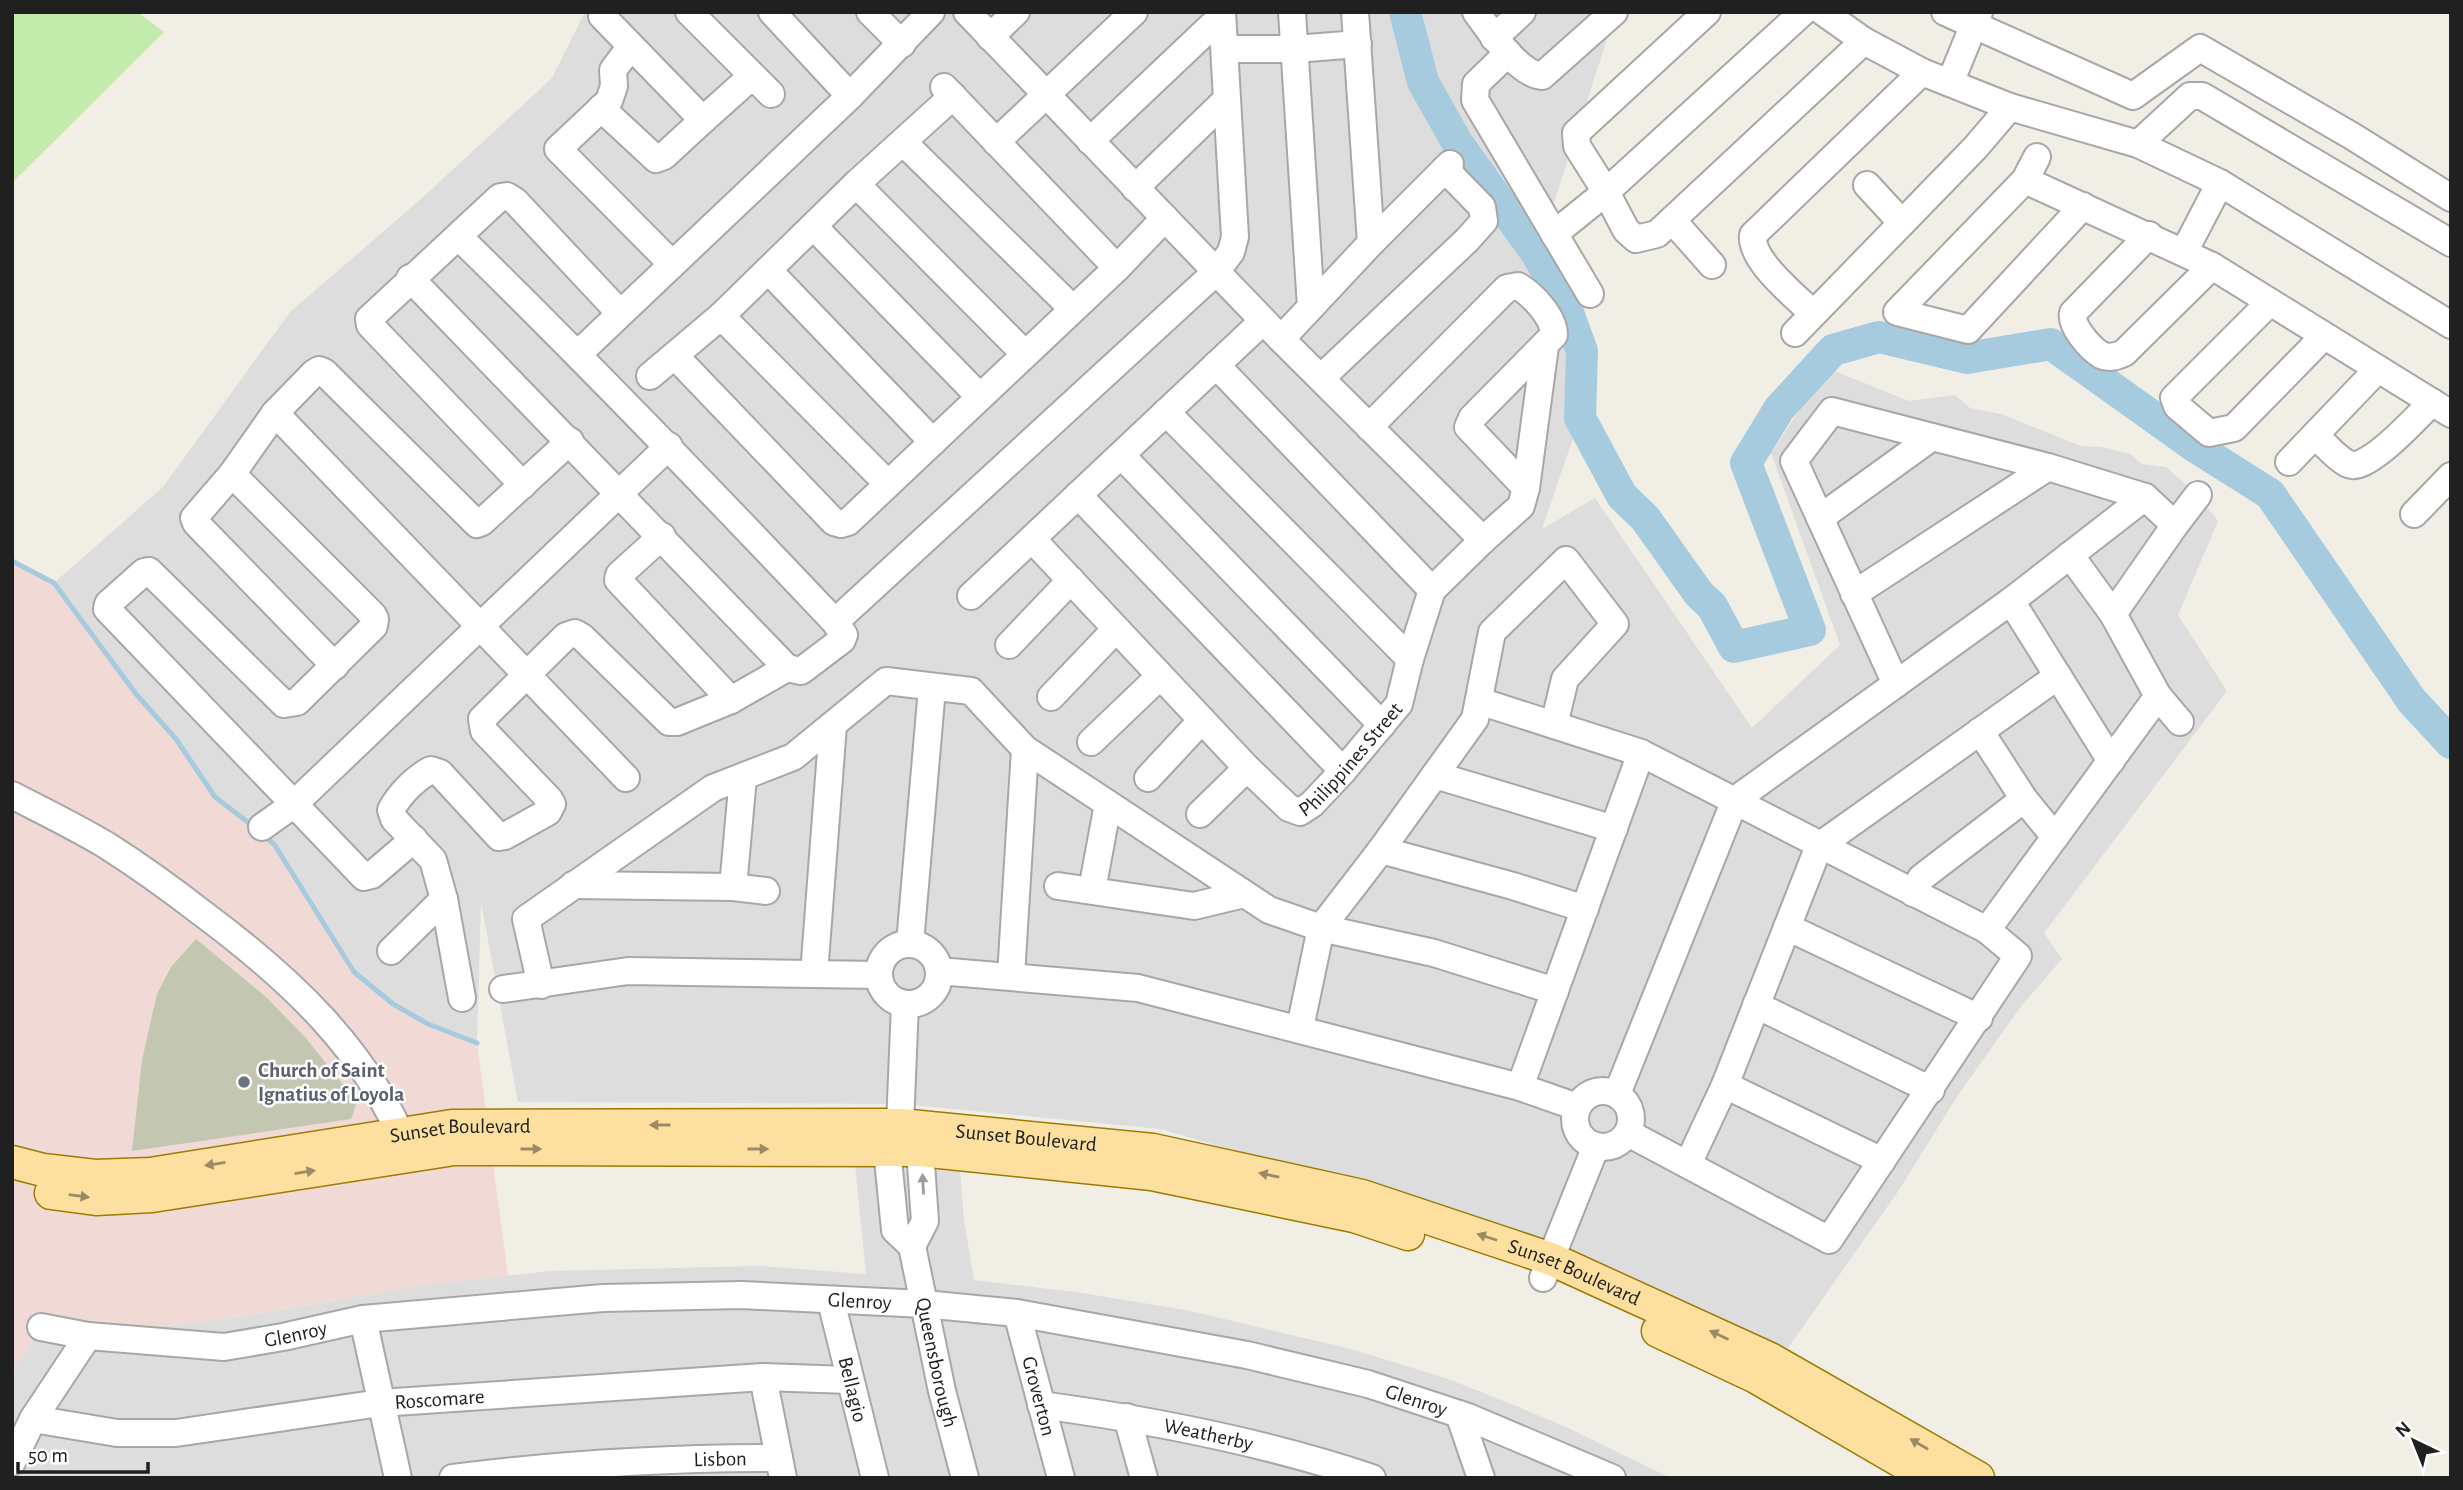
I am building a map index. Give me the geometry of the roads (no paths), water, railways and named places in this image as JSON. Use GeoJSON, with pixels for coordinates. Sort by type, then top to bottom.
{"type":"FeatureCollection","features":[{"type":"Feature","properties":{"kind":"main road","name":"Sunset Boulevard"},"geometry":{"type":"LineString","coordinates":[[12,1185],[96,1199],[152,1196],[406,1145],[452,1126],[894,1137],[1153,1150],[1362,1196],[1547,1268],[1770,1359],[1978,1478]]}},
{"type":"Feature","properties":{"kind":"main road","name":"Sunset Boulevard"},"geometry":{"type":"LineString","coordinates":[[894,1137],[920,1150],[1152,1174],[1354,1216],[1547,1268],[1756,1377],[1930,1478]]}},
{"type":"Feature","properties":{"kind":"main road","name":"Sunset Boulevard"},"geometry":{"type":"LineString","coordinates":[[12,1162],[43,1170],[95,1176],[150,1174],[406,1145]]}},
{"type":"Feature","properties":{"kind":"street"},"geometry":{"type":"LineString","coordinates":[[601,108],[656,159],[664,156],[703,120],[762,85],[689,12]]}},
{"type":"Feature","properties":{"kind":"street"},"geometry":{"type":"LineString","coordinates":[[772,12],[850,96]]}},
{"type":"Feature","properties":{"kind":"street"},"geometry":{"type":"LineString","coordinates":[[870,12],[902,44]]}},
{"type":"Feature","properties":{"kind":"street"},"geometry":{"type":"LineString","coordinates":[[578,354],[850,96],[931,12]]}},
{"type":"Feature","properties":{"kind":"street"},"geometry":{"type":"LineString","coordinates":[[967,12],[1272,330],[1483,540]]}},
{"type":"Feature","properties":{"kind":"street"},"geometry":{"type":"LineString","coordinates":[[990,37],[1016,12]]}},
{"type":"Feature","properties":{"kind":"street"},"geometry":{"type":"LineString","coordinates":[[996,142],[1134,12]]}},
{"type":"Feature","properties":{"kind":"street"},"geometry":{"type":"LineString","coordinates":[[1292,12],[1311,307]]}},
{"type":"Feature","properties":{"kind":"street"},"geometry":{"type":"LineString","coordinates":[[1355,12],[1371,243]]}},
{"type":"Feature","properties":{"kind":"street"},"geometry":{"type":"LineString","coordinates":[[1476,12],[1501,45],[1533,75],[1542,76],[1614,12]]}},
{"type":"Feature","properties":{"kind":"street"},"geometry":{"type":"LineString","coordinates":[[1522,12],[1476,84],[1475,100],[1590,294]]}},
{"type":"Feature","properties":{"kind":"street"},"geometry":{"type":"LineString","coordinates":[[1707,12],[1577,131],[1576,144],[1626,230],[1636,239],[1655,235],[1864,41]]}},
{"type":"Feature","properties":{"kind":"street"},"geometry":{"type":"LineString","coordinates":[[1554,234],[1606,192],[1803,12]]}},
{"type":"Feature","properties":{"kind":"street"},"geometry":{"type":"LineString","coordinates":[[1823,12],[1864,41],[1922,72],[2010,107],[2138,144],[2220,183],[2451,325]]}},
{"type":"Feature","properties":{"kind":"street"},"geometry":{"type":"LineString","coordinates":[[1945,12],[1977,19],[2133,96],[2200,48],[2352,136],[2451,198]]}},
{"type":"Feature","properties":{"kind":"street"},"geometry":{"type":"LineString","coordinates":[[1090,141],[1222,14]]}},
{"type":"Feature","properties":{"kind":"street"},"geometry":{"type":"LineString","coordinates":[[835,622],[1216,272],[1231,252],[1235,237],[1222,14]]}},
{"type":"Feature","properties":{"kind":"street"},"geometry":{"type":"LineString","coordinates":[[602,16],[703,120]]}},
{"type":"Feature","properties":{"kind":"street"},"geometry":{"type":"LineString","coordinates":[[1950,83],[1977,19]]}},
{"type":"Feature","properties":{"kind":"street"},"geometry":{"type":"LineString","coordinates":[[1225,49],[1295,49],[1358,44]]}},
{"type":"Feature","properties":{"kind":"street"},"geometry":{"type":"LineString","coordinates":[[631,46],[613,70],[612,95],[558,149],[671,263]]}},
{"type":"Feature","properties":{"kind":"street"},"geometry":{"type":"LineString","coordinates":[[1922,72],[1753,235],[1755,250],[1804,323],[2010,107]]}},
{"type":"Feature","properties":{"kind":"street"},"geometry":{"type":"LineString","coordinates":[[650,376],[721,316],[856,184],[903,142],[949,92],[1117,268]]}},
{"type":"Feature","properties":{"kind":"street"},"geometry":{"type":"LineString","coordinates":[[2138,144],[2190,96],[2202,96],[2451,243]]}},
{"type":"Feature","properties":{"kind":"street"},"geometry":{"type":"LineString","coordinates":[[1135,188],[1226,100]]}},
{"type":"Feature","properties":{"kind":"street"},"geometry":{"type":"LineString","coordinates":[[903,142],[1072,308]]}},
{"type":"Feature","properties":{"kind":"street"},"geometry":{"type":"LineString","coordinates":[[971,596],[1216,365],[1311,307],[1448,167],[1482,207],[1484,221],[1468,240],[1321,378]]}},
{"type":"Feature","properties":{"kind":"street"},"geometry":{"type":"LineString","coordinates":[[2083,206],[1968,330],[1897,312],[2031,169],[2083,206],[2212,266],[2441,408],[2360,466],[2348,465],[2315,435]]}},
{"type":"Feature","properties":{"kind":"street"},"geometry":{"type":"LineString","coordinates":[[2184,253],[2220,183]]}},
{"type":"Feature","properties":{"kind":"street"},"geometry":{"type":"LineString","coordinates":[[856,184],[1025,354]]}},
{"type":"Feature","properties":{"kind":"street"},"geometry":{"type":"LineString","coordinates":[[1867,185],[1902,223]]}},
{"type":"Feature","properties":{"kind":"street"},"geometry":{"type":"LineString","coordinates":[[523,485],[368,321],[410,278],[459,237],[500,197],[515,201],[620,313]]}},
{"type":"Feature","properties":{"kind":"street"},"geometry":{"type":"LineString","coordinates":[[675,356],[834,522],[841,524],[848,522],[933,442],[1117,268],[1165,218]]}},
{"type":"Feature","properties":{"kind":"street"},"geometry":{"type":"LineString","coordinates":[[1672,220],[1712,265]]}},
{"type":"Feature","properties":{"kind":"street"},"geometry":{"type":"LineString","coordinates":[[814,226],[980,397]]}},
{"type":"Feature","properties":{"kind":"street"},"geometry":{"type":"LineString","coordinates":[[2149,235],[2073,313],[2071,320],[2074,328],[2102,356],[2113,357],[2124,353],[2212,266]]}},
{"type":"Feature","properties":{"kind":"street"},"geometry":{"type":"LineString","coordinates":[[410,278],[788,668],[801,671],[842,640],[844,635],[835,622],[669,446],[459,237]]}},
{"type":"Feature","properties":{"kind":"street"},"geometry":{"type":"LineString","coordinates":[[768,270],[933,442]]}},
{"type":"Feature","properties":{"kind":"street","name":"Philippines Street"},"geometry":{"type":"LineString","coordinates":[[1247,768],[1289,808],[1300,812],[1312,804],[1343,771],[1399,704],[1432,590],[1521,506],[1526,488],[1545,345],[1554,335],[1554,327],[1529,293],[1518,286],[1507,288],[1370,427]]}},
{"type":"Feature","properties":{"kind":"street"},"geometry":{"type":"LineString","coordinates":[[2270,302],[2174,398],[2177,406],[2209,433],[2234,428],[2324,336]]}},
{"type":"Feature","properties":{"kind":"street"},"geometry":{"type":"LineString","coordinates":[[721,316],[888,484]]}},
{"type":"Feature","properties":{"kind":"street"},"geometry":{"type":"LineString","coordinates":[[1526,488],[1468,427],[1472,418],[1545,345]]}},
{"type":"Feature","properties":{"kind":"street"},"geometry":{"type":"LineString","coordinates":[[1216,365],[1432,590]]}},
{"type":"Feature","properties":{"kind":"street"},"geometry":{"type":"LineString","coordinates":[[2289,462],[2378,369]]}},
{"type":"Feature","properties":{"kind":"street"},"geometry":{"type":"LineString","coordinates":[[335,666],[194,518],[232,474],[275,413],[314,373],[319,370],[324,372],[477,524],[570,441]]}},
{"type":"Feature","properties":{"kind":"street"},"geometry":{"type":"LineString","coordinates":[[1896,684],[1794,461],[1832,411],[2048,467],[2145,497],[2175,525]]}},
{"type":"Feature","properties":{"kind":"street"},"geometry":{"type":"LineString","coordinates":[[1166,412],[1410,659]]}},
{"type":"Feature","properties":{"kind":"street"},"geometry":{"type":"LineString","coordinates":[[275,413],[626,778]]}},
{"type":"Feature","properties":{"kind":"street"},"geometry":{"type":"LineString","coordinates":[[1820,518],[1932,437]]}},
{"type":"Feature","properties":{"kind":"street"},"geometry":{"type":"LineString","coordinates":[[262,827],[293,805],[669,446]]}},
{"type":"Feature","properties":{"kind":"street"},"geometry":{"type":"LineString","coordinates":[[1121,455],[1382,725]]}},
{"type":"Feature","properties":{"kind":"street"},"geometry":{"type":"LineString","coordinates":[[1854,594],[2048,467]]}},
{"type":"Feature","properties":{"kind":"street"},"geometry":{"type":"LineString","coordinates":[[232,474],[375,620],[374,626],[296,702],[285,704],[149,571],[144,572],[108,604],[110,612],[364,877],[372,874],[414,839]]}},
{"type":"Feature","properties":{"kind":"street"},"geometry":{"type":"LineString","coordinates":[[2414,514],[2451,476]]}},
{"type":"Feature","properties":{"kind":"street"},"geometry":{"type":"LineString","coordinates":[[1078,495],[1343,771]]}},
{"type":"Feature","properties":{"kind":"street"},"geometry":{"type":"LineString","coordinates":[[2113,614],[2198,495]]}},
{"type":"Feature","properties":{"kind":"street"},"geometry":{"type":"LineString","coordinates":[[1617,1094],[1735,800],[2011,601],[2145,497]]}},
{"type":"Feature","properties":{"kind":"street"},"geometry":{"type":"LineString","coordinates":[[662,536],[619,575],[618,580],[731,700]]}},
{"type":"Feature","properties":{"kind":"street"},"geometry":{"type":"LineString","coordinates":[[1032,539],[1247,768],[1200,814]]}},
{"type":"Feature","properties":{"kind":"street"},"geometry":{"type":"LineString","coordinates":[[2070,555],[2113,614],[2158,695],[2180,722]]}},
{"type":"Feature","properties":{"kind":"street"},"geometry":{"type":"LineString","coordinates":[[1300,1028],[1321,928],[1475,719],[1492,632],[1566,560],[1615,624],[1565,679],[1554,725]]}},
{"type":"Feature","properties":{"kind":"street"},"geometry":{"type":"LineString","coordinates":[[1009,645],[1071,580]]}},
{"type":"Feature","properties":{"kind":"street"},"geometry":{"type":"LineString","coordinates":[[2011,601],[2111,761]]}},
{"type":"Feature","properties":{"kind":"street"},"geometry":{"type":"LineString","coordinates":[[1051,697],[1116,629]]}},
{"type":"Feature","properties":{"kind":"street"},"geometry":{"type":"LineString","coordinates":[[461,998],[444,899],[433,860],[394,819],[391,810],[395,802],[422,774],[431,770],[440,773],[499,837],[548,812],[552,804],[549,799],[484,731],[482,719],[566,636],[575,633],[582,636],[669,722],[677,722],[731,700],[788,668]]}},
{"type":"Feature","properties":{"kind":"street"},"geometry":{"type":"LineString","coordinates":[[1091,742],[1160,676]]}},
{"type":"Feature","properties":{"kind":"street"},"geometry":{"type":"LineString","coordinates":[[1688,1164],[1724,1085],[1819,846],[2058,676]]}},
{"type":"Feature","properties":{"kind":"street"},"geometry":{"type":"LineString","coordinates":[[541,985],[526,919],[713,788],[793,757],[886,681],[971,691],[1025,749],[1269,910],[1321,928],[1434,953],[1555,991]]}},
{"type":"Feature","properties":{"kind":"street"},"geometry":{"type":"LineString","coordinates":[[910,943],[932,688]]}},
{"type":"Feature","properties":{"kind":"street"},"geometry":{"type":"LineString","coordinates":[[1987,930],[2158,695]]}},
{"type":"Feature","properties":{"kind":"street"},"geometry":{"type":"LineString","coordinates":[[1479,701],[1642,753],[1987,930],[2018,956],[1829,1240],[1628,1133]]}},
{"type":"Feature","properties":{"kind":"street"},"geometry":{"type":"LineString","coordinates":[[1148,778],[1202,720]]}},
{"type":"Feature","properties":{"kind":"street"},"geometry":{"type":"LineString","coordinates":[[814,974],[833,725]]}},
{"type":"Feature","properties":{"kind":"street"},"geometry":{"type":"LineString","coordinates":[[1980,731],[2024,799],[2054,837]]}},
{"type":"Feature","properties":{"kind":"street"},"geometry":{"type":"LineString","coordinates":[[1011,976],[1025,749]]}},
{"type":"Feature","properties":{"kind":"street"},"geometry":{"type":"LineString","coordinates":[[1520,1087],[1642,753]]}},
{"type":"Feature","properties":{"kind":"street"},"geometry":{"type":"LineString","coordinates":[[1435,775],[1614,829]]}},
{"type":"Feature","properties":{"kind":"street"},"geometry":{"type":"LineString","coordinates":[[733,887],[743,776]]}},
{"type":"Feature","properties":{"kind":"street"},"geometry":{"type":"LineString","coordinates":[[12,794],[106,845],[170,888],[290,984],[348,1048],[376,1086],[406,1145]]}},
{"type":"Feature","properties":{"kind":"street"},"geometry":{"type":"LineString","coordinates":[[1913,893],[1921,878],[2024,799]]}},
{"type":"Feature","properties":{"kind":"street"},"geometry":{"type":"LineString","coordinates":[[1093,890],[1108,803]]}},
{"type":"Feature","properties":{"kind":"street"},"geometry":{"type":"LineString","coordinates":[[1381,850],[1585,909]]}},
{"type":"Feature","properties":{"kind":"street"},"geometry":{"type":"LineString","coordinates":[[573,885],[733,887],[766,891]]}},
{"type":"Feature","properties":{"kind":"street"},"geometry":{"type":"LineString","coordinates":[[1058,886],[1194,906],[1244,894]]}},
{"type":"Feature","properties":{"kind":"street"},"geometry":{"type":"LineString","coordinates":[[391,951],[444,899]]}},
{"type":"Feature","properties":{"kind":"street"},"geometry":{"type":"LineString","coordinates":[[1787,927],[1979,1018]]}},
{"type":"Feature","properties":{"kind":"street"},"geometry":{"type":"LineString","coordinates":[[910,943],[933,955],[939,971],[935,989],[930,996],[923,1001],[905,1004],[897,1002],[884,991],[878,975],[884,956],[891,949],[910,943]]}},
{"type":"Feature","properties":{"kind":"street"},"geometry":{"type":"LineString","coordinates":[[503,989],[628,971],[878,975]]}},
{"type":"Feature","properties":{"kind":"street"},"geometry":{"type":"LineString","coordinates":[[939,971],[1138,988],[1520,1087],[1577,1107]]}},
{"type":"Feature","properties":{"kind":"street"},"geometry":{"type":"LineString","coordinates":[[905,1004],[894,1137],[895,1230],[912,1247],[925,1222],[920,1150]]}},
{"type":"Feature","properties":{"kind":"street"},"geometry":{"type":"LineString","coordinates":[[1756,1005],[1931,1090]]}},
{"type":"Feature","properties":{"kind":"street"},"geometry":{"type":"LineString","coordinates":[[1724,1085],[1882,1161]]}},
{"type":"Feature","properties":{"kind":"street"},"geometry":{"type":"LineString","coordinates":[[1608,1091],[1617,1094],[1629,1107],[1631,1125],[1628,1133],[1614,1145],[1596,1146],[1580,1135],[1575,1116],[1577,1107],[1590,1094],[1608,1091]]}},
{"type":"Feature","properties":{"kind":"street"},"geometry":{"type":"LineString","coordinates":[[1547,1268],[1596,1146]]}},
{"type":"Feature","properties":{"kind":"street","name":"Queensborough"},"geometry":{"type":"LineString","coordinates":[[912,1247],[942,1391],[965,1478]]}},
{"type":"Feature","properties":{"kind":"street","name":"Glenroy"},"geometry":{"type":"LineString","coordinates":[[41,1327],[88,1336],[224,1346],[283,1337],[363,1319],[603,1298],[741,1295],[924,1304],[1017,1313],[1247,1354],[1368,1384],[1459,1414],[1577,1470],[1612,1478]]}},
{"type":"Feature","properties":{"kind":"street","name":"Bellagio"},"geometry":{"type":"LineString","coordinates":[[831,1301],[875,1478]]}},
{"type":"Feature","properties":{"kind":"street","name":"Groverton"},"geometry":{"type":"LineString","coordinates":[[1017,1313],[1061,1478]]}},
{"type":"Feature","properties":{"kind":"street"},"geometry":{"type":"LineString","coordinates":[[363,1319],[398,1478]]}},
{"type":"Feature","properties":{"kind":"street"},"geometry":{"type":"LineString","coordinates":[[12,1462],[33,1419],[88,1336]]}},
{"type":"Feature","properties":{"kind":"street"},"geometry":{"type":"LineString","coordinates":[[763,1377],[781,1468]]}},
{"type":"Feature","properties":{"kind":"street","name":"Roscomare"},"geometry":{"type":"LineString","coordinates":[[33,1419],[117,1433],[176,1433],[380,1403],[763,1377],[849,1380]]}},
{"type":"Feature","properties":{"kind":"street","name":"Weatherby"},"geometry":{"type":"LineString","coordinates":[[1041,1405],[1126,1417],[1320,1461],[1372,1478]]}},
{"type":"Feature","properties":{"kind":"street"},"geometry":{"type":"LineString","coordinates":[[1459,1414],[1481,1478]]}},
{"type":"Feature","properties":{"kind":"street"},"geometry":{"type":"LineString","coordinates":[[1126,1417],[1144,1478]]}},
{"type":"Feature","properties":{"kind":"street","name":"Lisbon"},"geometry":{"type":"LineString","coordinates":[[453,1478],[562,1466],[703,1458],[781,1468]]}},
{"type":"Feature","properties":{"kind":"waterway"},"geometry":{"type":"LineString","coordinates":[[1405,12],[1423,82],[1458,144],[1537,254],[1567,310],[1582,351],[1580,418],[1622,496],[1645,518],[1699,594],[1712,606],[1734,647],[1810,630],[1746,463],[1779,409],[1833,350],[1879,337],[1967,358],[2051,344],[2194,446],[2270,494],[2412,701],[2451,743]]}},
{"type":"Feature","properties":{"kind":"waterway"},"geometry":{"type":"LineString","coordinates":[[12,561],[54,583],[136,694],[176,739],[215,797],[254,827]]}},
{"type":"Feature","properties":{"kind":"waterway"},"geometry":{"type":"LineString","coordinates":[[264,836],[274,844],[354,972],[393,1004],[428,1024],[477,1043]]}},
{"type":"Feature","properties":{"kind":"place","name":"Church of Saint Ignatius of Loyola"},"geometry":{"type":"Point","coordinates":[244,1082]}}]}
